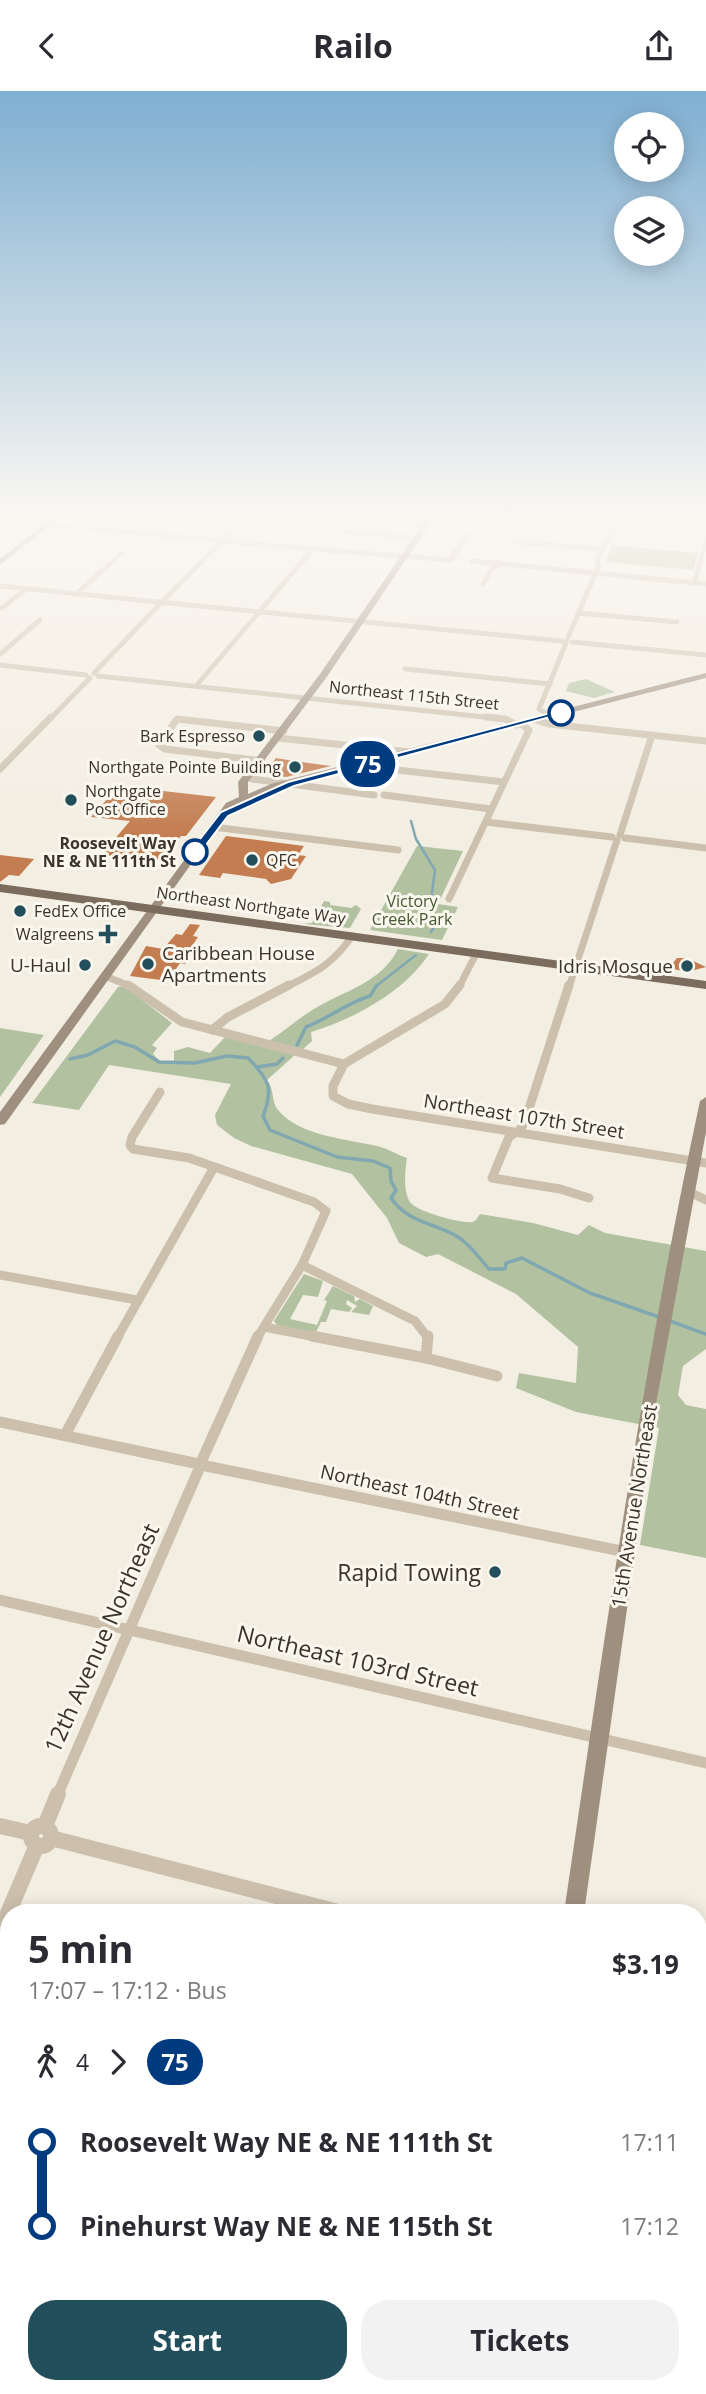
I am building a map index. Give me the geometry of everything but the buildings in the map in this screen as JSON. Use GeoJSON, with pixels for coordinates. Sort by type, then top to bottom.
{"type":"FeatureCollection","features":[{"type":"Feature","properties":{"kind":"main road","name":"Northeast Northgate Way"},"geometry":{"type":"LineString","coordinates":[[0,888],[706,985]]}},
{"type":"Feature","properties":{"kind":"street"},"geometry":{"type":"LineString","coordinates":[[0,769],[145,619]]}},
{"type":"Feature","properties":{"kind":"street"},"geometry":{"type":"LineString","coordinates":[[196,686],[254,619]]}},
{"type":"Feature","properties":{"kind":"street"},"geometry":{"type":"LineString","coordinates":[[343,619],[706,655]]}},
{"type":"Feature","properties":{"kind":"street"},"geometry":{"type":"LineString","coordinates":[[550,716],[539,710],[576,619]]}},
{"type":"Feature","properties":{"kind":"street"},"geometry":{"type":"LineString","coordinates":[[649,619],[677,622]]}},
{"type":"Feature","properties":{"kind":"street"},"geometry":{"type":"LineString","coordinates":[[0,654],[40,620]]}},
{"type":"Feature","properties":{"kind":"street"},"geometry":{"type":"LineString","coordinates":[[248,798],[253,776],[262,761],[360,621]]}},
{"type":"Feature","properties":{"kind":"street","name":"Northeast 115th Street"},"geometry":{"type":"LineString","coordinates":[[0,665],[505,719],[519,724]]}},
{"type":"Feature","properties":{"kind":"street"},"geometry":{"type":"LineString","coordinates":[[405,669],[550,684]]}},
{"type":"Feature","properties":{"kind":"street"},"geometry":{"type":"LineString","coordinates":[[0,1121],[213,827],[224,814],[248,798],[291,784],[706,675]]}},
{"type":"Feature","properties":{"kind":"street"},"geometry":{"type":"LineString","coordinates":[[262,761],[169,750],[160,746],[160,741],[177,719],[411,753]]}},
{"type":"Feature","properties":{"kind":"street"},"geometry":{"type":"LineString","coordinates":[[536,720],[547,724],[706,741]]}},
{"type":"Feature","properties":{"kind":"street"},"geometry":{"type":"LineString","coordinates":[[449,899],[529,730],[519,724]]}},
{"type":"Feature","properties":{"kind":"street"},"geometry":{"type":"LineString","coordinates":[[589,1198],[560,1189],[492,1178],[509,1136],[526,1121],[652,735]]}},
{"type":"Feature","properties":{"kind":"street"},"geometry":{"type":"LineString","coordinates":[[362,766],[503,782]]}},
{"type":"Feature","properties":{"kind":"street"},"geometry":{"type":"LineString","coordinates":[[253,776],[374,795]]}},
{"type":"Feature","properties":{"kind":"street"},"geometry":{"type":"LineString","coordinates":[[384,795],[491,809]]}},
{"type":"Feature","properties":{"kind":"street"},"geometry":{"type":"LineString","coordinates":[[486,822],[706,848]]}},
{"type":"Feature","properties":{"kind":"street"},"geometry":{"type":"LineString","coordinates":[[213,827],[398,850]]}},
{"type":"Feature","properties":{"kind":"street"},"geometry":{"type":"LineString","coordinates":[[212,1030],[228,1017],[327,966],[339,955],[352,936]]}},
{"type":"Feature","properties":{"kind":"street"},"geometry":{"type":"LineString","coordinates":[[105,976],[134,988],[175,1019],[344,1065],[445,1004],[465,979],[476,954]]}},
{"type":"Feature","properties":{"kind":"street","name":"Northeast 107th Street"},"geometry":{"type":"LineString","coordinates":[[344,1065],[332,1091],[338,1100],[372,1109],[700,1162]]}},
{"type":"Feature","properties":{"kind":"street"},"geometry":{"type":"LineString","coordinates":[[65,1435],[137,1300],[213,1168],[189,1158],[133,1149],[130,1145],[132,1137],[160,1092]]}},
{"type":"Feature","properties":{"kind":"street","name":"15th Avenue Northeast"},"geometry":{"type":"LineString","coordinates":[[575,1904],[640,1457],[687,1191],[700,1162],[706,1101]]}},
{"type":"Feature","properties":{"kind":"street","name":"12th Avenue Northeast"},"geometry":{"type":"LineString","coordinates":[[48,1832],[129,1630],[200,1464],[264,1327],[302,1265],[327,1211],[314,1202],[213,1168]]}},
{"type":"Feature","properties":{"kind":"street"},"geometry":{"type":"LineString","coordinates":[[687,1191],[706,1201]]}},
{"type":"Feature","properties":{"kind":"street"},"geometry":{"type":"LineString","coordinates":[[302,1265],[420,1325],[430,1339],[426,1359]]}},
{"type":"Feature","properties":{"kind":"street"},"geometry":{"type":"LineString","coordinates":[[0,1275],[137,1300]]}},
{"type":"Feature","properties":{"kind":"street"},"geometry":{"type":"LineString","coordinates":[[264,1327],[497,1376]]}},
{"type":"Feature","properties":{"kind":"street","name":"Northeast 104th Street"},"geometry":{"type":"LineString","coordinates":[[0,1422],[626,1552]]}},
{"type":"Feature","properties":{"kind":"street","name":"Northeast 103rd Street"},"geometry":{"type":"LineString","coordinates":[[0,1600],[706,1763]]}},
{"type":"Feature","properties":{"kind":"street"},"geometry":{"type":"LineString","coordinates":[[0,1826],[34,1839]]}},
{"type":"Feature","properties":{"kind":"street"},"geometry":{"type":"LineString","coordinates":[[10,1904],[37,1827],[309,1904]]}},
{"type":"Feature","properties":{"kind":"green space"},"geometry":{"type":"Polygon","coordinates":[[[586,679],[615,692],[594,698],[566,691],[569,683],[586,679]]]}},
{"type":"Feature","properties":{"kind":"green space","name":"Victory Creek Park"},"geometry":{"type":"Polygon","coordinates":[[[417,846],[463,851],[438,904],[458,907],[442,940],[370,930],[417,846]]]}},
{"type":"Feature","properties":{"kind":"green space"},"geometry":{"type":"Polygon","coordinates":[[[324,901],[330,902],[330,905],[351,908],[356,905],[361,909],[350,928],[304,924],[312,923],[324,901]]]}},
{"type":"Feature","properties":{"kind":"green space"},"geometry":{"type":"Polygon","coordinates":[[[398,949],[429,954],[419,968],[392,992],[361,1012],[311,1032],[312,1041],[302,1050],[269,1041],[312,1010],[373,977],[383,969],[398,949]]]}},
{"type":"Feature","properties":{"kind":"green space"},"geometry":{"type":"Polygon","coordinates":[[[124,986],[172,1023],[152,1045],[157,1048],[153,1054],[160,1061],[174,1061],[174,1051],[188,1047],[210,1053],[226,1036],[296,1054],[267,1080],[278,1110],[287,1119],[312,1131],[381,1147],[407,1158],[406,1192],[410,1202],[420,1209],[459,1221],[472,1222],[480,1214],[533,1223],[578,1235],[589,1225],[605,1233],[706,1251],[706,1349],[683,1366],[678,1395],[686,1405],[706,1409],[706,1558],[640,1545],[659,1428],[576,1412],[516,1388],[519,1373],[576,1383],[578,1347],[516,1294],[438,1254],[426,1257],[399,1243],[387,1218],[352,1174],[251,1146],[234,1138],[217,1125],[215,1115],[231,1084],[109,1065],[79,1110],[32,1103],[118,987],[124,986]]]}},
{"type":"Feature","properties":{"kind":"green space"},"geometry":{"type":"Polygon","coordinates":[[[0,1028],[44,1035],[0,1097],[0,1028]]]}},
{"type":"Feature","properties":{"kind":"green space"},"geometry":{"type":"Polygon","coordinates":[[[304,1274],[323,1281],[318,1297],[303,1295],[290,1319],[317,1325],[327,1301],[324,1300],[333,1286],[354,1296],[355,1302],[360,1299],[373,1306],[369,1315],[351,1312],[357,1306],[347,1300],[346,1304],[352,1308],[349,1312],[331,1309],[326,1322],[321,1322],[315,1334],[277,1325],[274,1321],[304,1274]]]}},
{"type":"Feature","properties":{"kind":"waterway"},"geometry":{"type":"LineString","coordinates":[[411,821],[416,839],[435,870],[431,900],[434,927],[431,932]]}},
{"type":"Feature","properties":{"kind":"waterway"},"geometry":{"type":"LineString","coordinates":[[376,986],[416,955]]}},
{"type":"Feature","properties":{"kind":"waterway"},"geometry":{"type":"LineString","coordinates":[[297,1045],[306,1027],[370,996],[376,986]]}},
{"type":"Feature","properties":{"kind":"waterway"},"geometry":{"type":"LineString","coordinates":[[70,1059],[88,1055],[115,1041],[135,1047],[159,1062],[195,1063],[227,1056],[248,1058],[261,1072],[268,1085],[268,1099],[263,1116],[270,1130],[337,1157],[373,1161],[390,1168],[391,1181],[396,1190],[391,1198],[398,1206],[405,1213],[458,1237],[489,1269],[505,1269],[506,1263],[522,1258],[590,1293],[659,1317]]}},
{"type":"Feature","properties":{"kind":"waterway"},"geometry":{"type":"LineString","coordinates":[[257,1067],[277,1064],[283,1058]]}},
{"type":"Feature","properties":{"kind":"waterway"},"geometry":{"type":"LineString","coordinates":[[670,1321],[706,1334]]}},
{"type":"Feature","properties":{"kind":"bus line","name":"75"},"geometry":{"type":"LineString","coordinates":[[195,852],[224,814],[291,784],[561,713]]}},
{"type":"Feature","properties":{"kind":"place","name":"Bark Espresso"},"geometry":{"type":"Point","coordinates":[259,736]}},
{"type":"Feature","properties":{"kind":"place","name":"Northgate Pointe Building"},"geometry":{"type":"Point","coordinates":[295,767]}},
{"type":"Feature","properties":{"kind":"place","name":"Northgate Post Office"},"geometry":{"type":"Point","coordinates":[71,800]}},
{"type":"Feature","properties":{"kind":"place","name":"Roosevelt Way NE & NE 111th St"},"geometry":{"type":"Point","coordinates":[195,852]}},
{"type":"Feature","properties":{"kind":"place","name":"QFC"},"geometry":{"type":"Point","coordinates":[252,860]}},
{"type":"Feature","properties":{"kind":"place","name":"FedEx Office"},"geometry":{"type":"Point","coordinates":[20,911]}},
{"type":"Feature","properties":{"kind":"place","name":"Walgreens"},"geometry":{"type":"Point","coordinates":[108,934]}},
{"type":"Feature","properties":{"kind":"place","name":"Caribbean House Apartments"},"geometry":{"type":"Point","coordinates":[148,964]}},
{"type":"Feature","properties":{"kind":"place","name":"U-Haul"},"geometry":{"type":"Point","coordinates":[85,965]}},
{"type":"Feature","properties":{"kind":"place","name":"Idris Mosque"},"geometry":{"type":"Point","coordinates":[687,966]}},
{"type":"Feature","properties":{"kind":"place","name":"Rapid Towing"},"geometry":{"type":"Point","coordinates":[495,1572]}}]}
